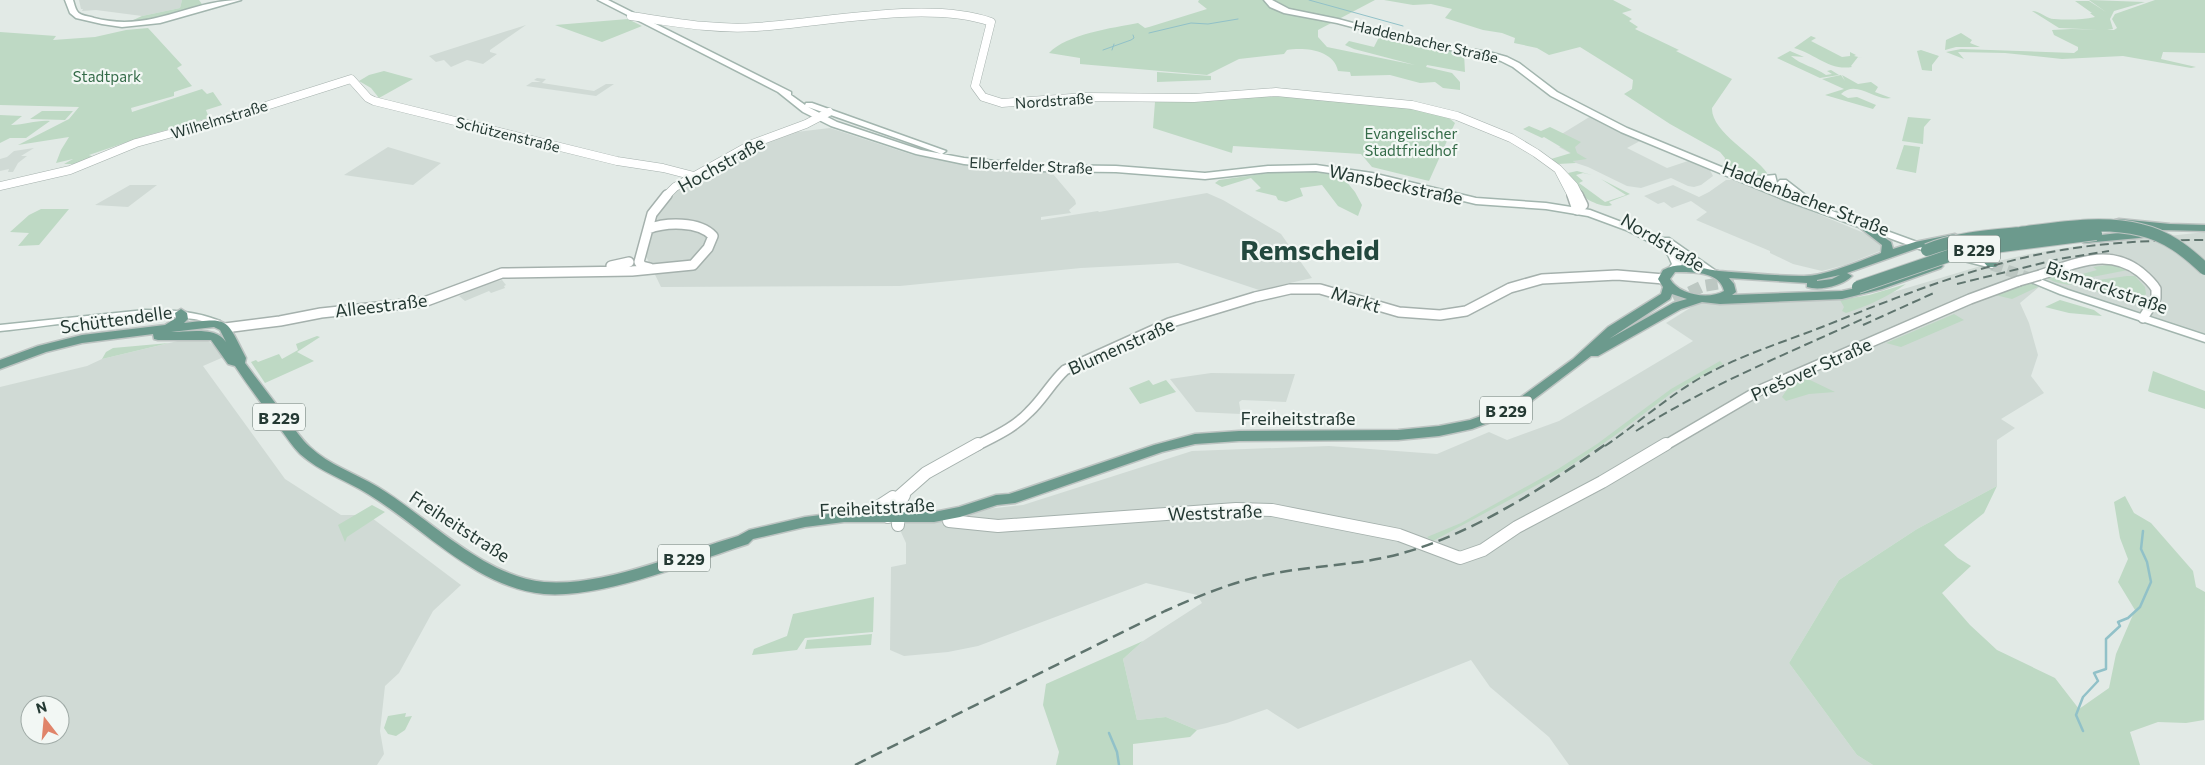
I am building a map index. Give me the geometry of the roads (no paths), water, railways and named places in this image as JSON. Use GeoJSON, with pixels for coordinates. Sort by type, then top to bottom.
{"type":"FeatureCollection","features":[{"type":"Feature","properties":{"kind":"main road"},"geometry":{"type":"LineString","coordinates":[[69,0],[74,13],[79,16],[128,26],[156,23],[224,1],[237,0]]}},
{"type":"Feature","properties":{"kind":"main road","name":"Elberfelder Straße"},"geometry":{"type":"LineString","coordinates":[[602,0],[828,117],[888,142],[922,153],[983,164],[1044,168],[1116,169],[1204,176]]}},
{"type":"Feature","properties":{"kind":"main road","name":"Haddenbacher Straße"},"geometry":{"type":"LineString","coordinates":[[1268,0],[1273,6],[1287,11],[1338,21],[1424,44],[1489,54],[1504,59],[1562,98],[1624,130],[1696,160],[1754,181],[1788,198],[1864,228],[1915,245]]}},
{"type":"Feature","properties":{"kind":"main road","name":"Elberfelder Straße"},"geometry":{"type":"LineString","coordinates":[[828,117],[956,153]]}},
{"type":"Feature","properties":{"kind":"main road"},"geometry":{"type":"LineString","coordinates":[[888,142],[897,136]]}},
{"type":"Feature","properties":{"kind":"main road","name":"Haddenbacher Straße"},"geometry":{"type":"LineString","coordinates":[[1657,144],[1717,164],[1727,171]]}},
{"type":"Feature","properties":{"kind":"main road"},"geometry":{"type":"LineString","coordinates":[[1696,160],[1717,164]]}},
{"type":"Feature","properties":{"kind":"main road","name":"Wansbeckstraße"},"geometry":{"type":"LineString","coordinates":[[1204,176],[1283,168],[1347,172],[1470,200],[1528,205],[1577,206]]}},
{"type":"Feature","properties":{"kind":"main road"},"geometry":{"type":"LineString","coordinates":[[1347,172],[1380,172],[1433,186]]}},
{"type":"Feature","properties":{"kind":"main road"},"geometry":{"type":"LineString","coordinates":[[1347,172],[1361,178],[1429,196]]}},
{"type":"Feature","properties":{"kind":"main road"},"geometry":{"type":"LineString","coordinates":[[1754,181],[1772,176],[1779,184],[1777,191],[1788,198]]}},
{"type":"Feature","properties":{"kind":"main road","name":"Haddenbacher Straße"},"geometry":{"type":"LineString","coordinates":[[1754,181],[1779,184],[1803,197],[1927,246]]}},
{"type":"Feature","properties":{"kind":"main road","name":"Nordstraße"},"geometry":{"type":"LineString","coordinates":[[1577,206],[1614,221],[1666,247],[1676,258],[1677,264],[1673,269]]}},
{"type":"Feature","properties":{"kind":"main road","name":"Nordstraße"},"geometry":{"type":"LineString","coordinates":[[1577,206],[1597,208],[1640,226],[1672,243],[1715,273]]}},
{"type":"Feature","properties":{"kind":"main road","name":"B 229"},"geometry":{"type":"LineString","coordinates":[[2153,232],[1963,256],[1871,290],[1842,295],[1827,294],[1720,300],[1677,292],[1666,283],[1667,272],[1673,269],[1805,280],[1846,276],[1927,246],[2089,222],[2144,223],[2169,227]]}},
{"type":"Feature","properties":{"kind":"main road"},"geometry":{"type":"LineString","coordinates":[[1927,246],[1970,238],[2111,224],[2142,230],[2164,238],[2188,252],[2205,269]]}},
{"type":"Feature","properties":{"kind":"main road","name":"B 229"},"geometry":{"type":"LineString","coordinates":[[1805,280],[1845,270],[1915,245],[1927,246],[2169,227],[2205,228]]}},
{"type":"Feature","properties":{"kind":"main road"},"geometry":{"type":"LineString","coordinates":[[1864,228],[1885,242],[1888,248],[1886,255]]}},
{"type":"Feature","properties":{"kind":"main road","name":"B 229"},"geometry":{"type":"LineString","coordinates":[[1827,294],[1858,286],[1939,257],[1963,251],[2093,232],[2205,233]]}},
{"type":"Feature","properties":{"kind":"main road"},"geometry":{"type":"LineString","coordinates":[[1915,245],[1963,256]]}},
{"type":"Feature","properties":{"kind":"main road"},"geometry":{"type":"LineString","coordinates":[[1927,246],[1992,265]]}},
{"type":"Feature","properties":{"kind":"main road"},"geometry":{"type":"LineString","coordinates":[[1987,252],[1985,257],[1992,265]]}},
{"type":"Feature","properties":{"kind":"main road","name":"B 229"},"geometry":{"type":"LineString","coordinates":[[1704,298],[1724,296],[1730,292],[1730,287],[1726,281],[1715,273]]}},
{"type":"Feature","properties":{"kind":"main road"},"geometry":{"type":"LineString","coordinates":[[1734,281],[1805,285],[1834,282],[1846,276]]}},
{"type":"Feature","properties":{"kind":"main road","name":"Bismarckstraße"},"geometry":{"type":"LineString","coordinates":[[2205,334],[2144,315],[2037,282],[2030,278],[2144,315],[2205,339]]}},
{"type":"Feature","properties":{"kind":"main road","name":"Freiheitstraße"},"geometry":{"type":"LineString","coordinates":[[1576,362],[1612,330],[1666,296],[1666,283]]}},
{"type":"Feature","properties":{"kind":"main road","name":"Freiheitstraße"},"geometry":{"type":"LineString","coordinates":[[948,518],[968,517],[999,506],[1010,499],[1160,448],[1195,439],[1239,436],[1398,435],[1462,426],[1494,416],[1512,407],[1576,362],[1678,306],[1704,298]]}},
{"type":"Feature","properties":{"kind":"main road"},"geometry":{"type":"LineString","coordinates":[[1596,343],[1674,300]]}},
{"type":"Feature","properties":{"kind":"main road"},"geometry":{"type":"LineString","coordinates":[[168,328],[182,319],[180,313]]}},
{"type":"Feature","properties":{"kind":"main road"},"geometry":{"type":"LineString","coordinates":[[0,328],[180,313],[205,317],[213,330]]}},
{"type":"Feature","properties":{"kind":"main road","name":"Schüttendelle"},"geometry":{"type":"LineString","coordinates":[[0,364],[62,343],[88,337],[168,328],[213,330]]}},
{"type":"Feature","properties":{"kind":"main road","name":"Freiheitstraße"},"geometry":{"type":"LineString","coordinates":[[213,330],[232,342],[240,358],[239,362],[297,441],[317,461],[373,490],[498,575],[513,582],[544,588],[596,583],[743,540],[749,535],[793,524],[844,518],[923,525],[996,500],[1010,499]]}},
{"type":"Feature","properties":{"kind":"main road","name":"Freiheitstraße"},"geometry":{"type":"LineString","coordinates":[[213,330],[232,361],[239,362]]}},
{"type":"Feature","properties":{"kind":"main road","name":"Schüttendelle"},"geometry":{"type":"LineString","coordinates":[[22,356],[80,344],[213,330]]}},
{"type":"Feature","properties":{"kind":"main road","name":"Freiheitstraße"},"geometry":{"type":"LineString","coordinates":[[743,540],[750,541],[822,527],[892,521]]}},
{"type":"Feature","properties":{"kind":"street"},"geometry":{"type":"LineString","coordinates":[[631,16],[687,26],[744,28],[793,23],[896,5]]}},
{"type":"Feature","properties":{"kind":"street","name":"Nordstraße"},"geometry":{"type":"LineString","coordinates":[[976,10],[984,14],[991,22],[989,37],[975,83],[979,93],[990,101],[1010,103],[1086,97],[1194,98],[1276,92],[1412,105],[1456,115],[1494,130],[1524,146],[1564,173],[1576,187],[1581,197],[1577,206]]}},
{"type":"Feature","properties":{"kind":"street","name":"Wilhelmstraße"},"geometry":{"type":"LineString","coordinates":[[0,186],[59,173],[136,143],[212,122],[352,78]]}},
{"type":"Feature","properties":{"kind":"street","name":"Schützenstraße"},"geometry":{"type":"LineString","coordinates":[[352,78],[358,89],[374,102],[616,161],[706,172]]}},
{"type":"Feature","properties":{"kind":"street","name":"Schützenstraße"},"geometry":{"type":"LineString","coordinates":[[339,82],[358,89]]}},
{"type":"Feature","properties":{"kind":"street","name":"Hochstraße"},"geometry":{"type":"LineString","coordinates":[[664,225],[658,223],[656,218],[662,207],[706,172],[828,117]]}},
{"type":"Feature","properties":{"kind":"street","name":"Schützenstraße"},"geometry":{"type":"LineString","coordinates":[[663,168],[694,176]]}},
{"type":"Feature","properties":{"kind":"street"},"geometry":{"type":"LineString","coordinates":[[694,176],[706,172]]}},
{"type":"Feature","properties":{"kind":"street","name":"Hochstraße"},"geometry":{"type":"LineString","coordinates":[[634,262],[642,246],[651,217],[659,203],[675,187],[694,176]]}},
{"type":"Feature","properties":{"kind":"street"},"geometry":{"type":"LineString","coordinates":[[648,229],[664,225]]}},
{"type":"Feature","properties":{"kind":"street","name":"Alleestraße"},"geometry":{"type":"LineString","coordinates":[[213,330],[250,326],[288,318],[424,302],[502,273],[610,271],[693,265],[712,242],[713,236],[711,232],[702,228],[664,225]]}},
{"type":"Feature","properties":{"kind":"street","name":"Prešover Straße"},"geometry":{"type":"LineString","coordinates":[[1449,556],[1460,558],[1483,550],[1517,527],[1602,482],[1758,392],[1978,296],[2019,281],[2091,261],[2110,258],[2119,260],[2146,277],[2156,290],[2156,298],[2144,315]]}},
{"type":"Feature","properties":{"kind":"street"},"geometry":{"type":"LineString","coordinates":[[634,262],[654,269]]}},
{"type":"Feature","properties":{"kind":"street","name":"Alleestraße"},"geometry":{"type":"LineString","coordinates":[[589,270],[634,262]]}},
{"type":"Feature","properties":{"kind":"street","name":"Alleestraße"},"geometry":{"type":"LineString","coordinates":[[610,271],[634,262]]}},
{"type":"Feature","properties":{"kind":"street","name":"Markt"},"geometry":{"type":"LineString","coordinates":[[1313,288],[1332,291],[1399,312],[1429,315],[1457,313],[1474,308],[1510,288],[1542,279],[1617,275],[1666,283]]}},
{"type":"Feature","properties":{"kind":"street","name":"Blumenstraße"},"geometry":{"type":"LineString","coordinates":[[892,521],[893,502],[934,467],[1007,430],[1021,420],[1031,412],[1054,380],[1065,370],[1181,319],[1270,292],[1313,288]]}},
{"type":"Feature","properties":{"kind":"street","name":"Alleestraße"},"geometry":{"type":"LineString","coordinates":[[213,330],[282,316],[288,318]]}},
{"type":"Feature","properties":{"kind":"street"},"geometry":{"type":"LineString","coordinates":[[232,342],[237,333],[250,326]]}},
{"type":"Feature","properties":{"kind":"street","name":"Blumenstraße"},"geometry":{"type":"LineString","coordinates":[[844,518],[870,512],[908,490]]}},
{"type":"Feature","properties":{"kind":"street","name":"Weststraße"},"geometry":{"type":"LineString","coordinates":[[948,518],[998,526],[1236,508],[1272,510],[1405,537],[1449,556]]}},
{"type":"Feature","properties":{"kind":"street","name":"Weststraße"},"geometry":{"type":"LineString","coordinates":[[968,517],[999,520],[1005,524]]}},
{"type":"Feature","properties":{"kind":"waterway"},"geometry":{"type":"LineString","coordinates":[[1309,0],[1403,26]]}},
{"type":"Feature","properties":{"kind":"waterway"},"geometry":{"type":"LineString","coordinates":[[1149,33],[1191,23],[1208,24],[1238,19]]}},
{"type":"Feature","properties":{"kind":"waterway"},"geometry":{"type":"LineString","coordinates":[[1113,46],[1131,40],[1134,38],[1133,35]]}},
{"type":"Feature","properties":{"kind":"waterway"},"geometry":{"type":"LineString","coordinates":[[1103,50],[1113,46]]}},
{"type":"Feature","properties":{"kind":"waterway"},"geometry":{"type":"LineString","coordinates":[[2083,731],[2076,715],[2083,697],[2098,681],[2094,673],[2106,669],[2106,639],[2120,626],[2118,622],[2128,618],[2140,607],[2151,582],[2147,562],[2141,549],[2143,531]]}},
{"type":"Feature","properties":{"kind":"waterway"},"geometry":{"type":"LineString","coordinates":[[1109,733],[1117,752],[1119,765]]}},
{"type":"Feature","properties":{"kind":"tunnel"},"geometry":{"type":"LineString","coordinates":[[1992,265],[2030,278]]}},
{"type":"Feature","properties":{"kind":"tunnel"},"geometry":{"type":"LineString","coordinates":[[1674,300],[1703,286],[1734,281]]}},
{"type":"Feature","properties":{"kind":"railway"},"geometry":{"type":"LineString","coordinates":[[1605,446],[1675,394],[1714,370],[1760,350],[1940,282],[2000,264],[2062,250],[2133,242],[2205,240]]}},
{"type":"Feature","properties":{"kind":"railway"},"geometry":{"type":"LineString","coordinates":[[1957,284],[2059,259],[2109,251]]}},
{"type":"Feature","properties":{"kind":"railway"},"geometry":{"type":"LineString","coordinates":[[1863,325],[1936,292]]}},
{"type":"Feature","properties":{"kind":"railway"},"geometry":{"type":"LineString","coordinates":[[1636,431],[1722,383],[1871,315]]}},
{"type":"Feature","properties":{"kind":"railway"},"geometry":{"type":"LineString","coordinates":[[855,765],[1165,611],[1206,594],[1233,584],[1276,573],[1387,557],[1430,544],[1456,533],[1509,507],[1606,444]]}},
{"type":"Feature","properties":{"kind":"district","name":"Remscheid"},"geometry":{"type":"Point","coordinates":[1310,249]}},
{"type":"Feature","properties":{"kind":"park label","name":"Stadtpark"},"geometry":{"type":"Point","coordinates":[107,76]}},
{"type":"Feature","properties":{"kind":"park label","name":"Evangelischer Stadtfriedhof"},"geometry":{"type":"Point","coordinates":[1411,142]}}]}
